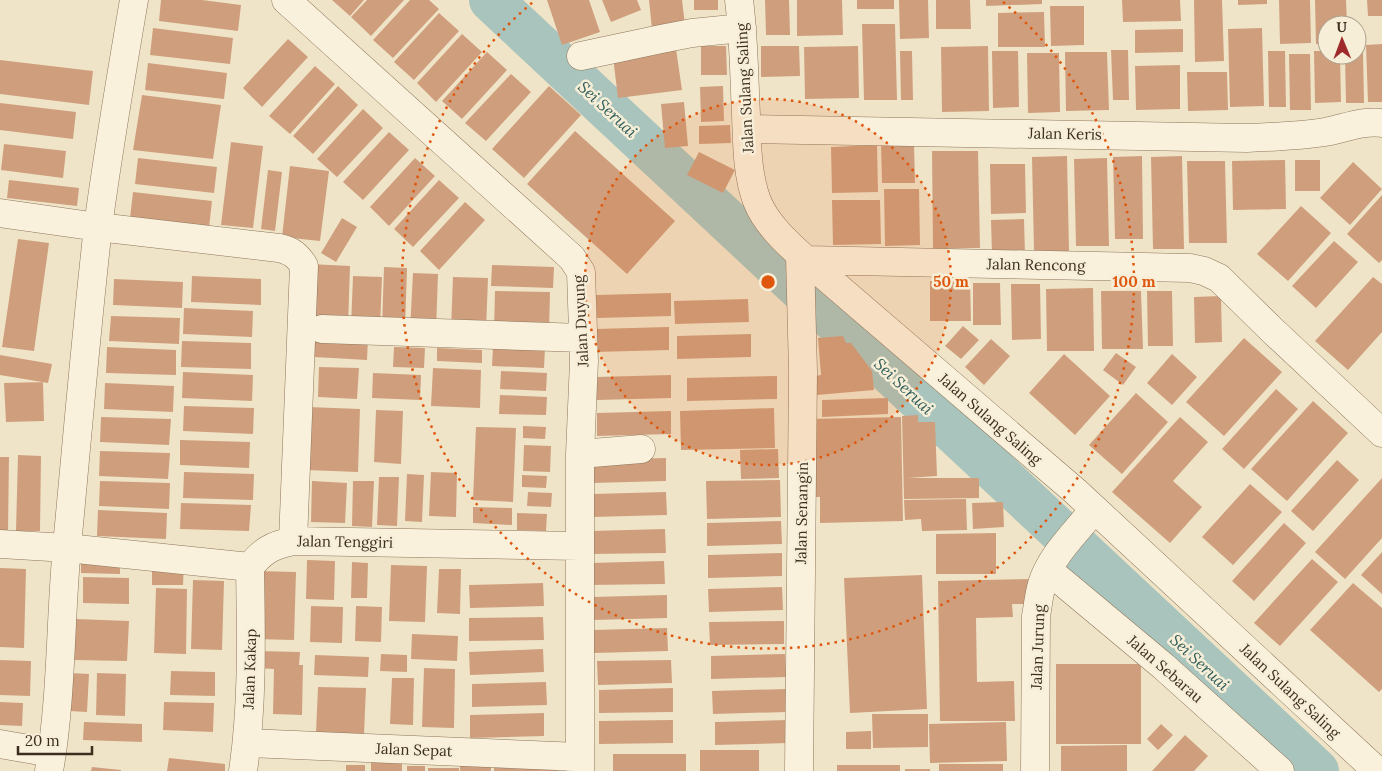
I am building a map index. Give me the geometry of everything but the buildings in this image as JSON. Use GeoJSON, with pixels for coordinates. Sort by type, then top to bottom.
{"type":"FeatureCollection","features":[{"type":"Feature","properties":{"kind":"street"},"geometry":{"type":"LineString","coordinates":[[0,744],[51,762],[60,664],[67,548],[98,227],[134,0]]}},
{"type":"Feature","properties":{"kind":"street","name":"Jalan Duyung"},"geometry":{"type":"LineString","coordinates":[[286,0],[572,258],[581,272],[584,361],[579,546],[580,764]]}},
{"type":"Feature","properties":{"kind":"street","name":"Jalan Sulang Saling"},"geometry":{"type":"LineString","coordinates":[[739,0],[751,182],[758,203],[782,237],[802,261],[1377,771]]}},
{"type":"Feature","properties":{"kind":"street"},"geometry":{"type":"LineString","coordinates":[[581,56],[661,39],[742,28]]}},
{"type":"Feature","properties":{"kind":"street","name":"Jalan Keris"},"geometry":{"type":"LineString","coordinates":[[747,129],[1247,138],[1291,137],[1327,132],[1359,124],[1382,123]]}},
{"type":"Feature","properties":{"kind":"street"},"geometry":{"type":"LineString","coordinates":[[0,213],[98,227],[279,248],[292,251],[297,255],[304,266],[293,541]]}},
{"type":"Feature","properties":{"kind":"street","name":"Jalan Senangin"},"geometry":{"type":"LineString","coordinates":[[799,771],[803,372],[800,310],[802,261]]}},
{"type":"Feature","properties":{"kind":"street","name":"Jalan Rencong"},"geometry":{"type":"LineString","coordinates":[[802,261],[1190,268],[1204,271],[1219,278],[1382,433]]}},
{"type":"Feature","properties":{"kind":"street"},"geometry":{"type":"LineString","coordinates":[[322,329],[583,338]]}},
{"type":"Feature","properties":{"kind":"street"},"geometry":{"type":"LineString","coordinates":[[580,454],[641,449]]}},
{"type":"Feature","properties":{"kind":"street","name":"Jalan Jurung"},"geometry":{"type":"LineString","coordinates":[[1035,771],[1036,616],[1042,583],[1054,560],[1089,516]]}},
{"type":"Feature","properties":{"kind":"street","name":"Jalan Tenggiri"},"geometry":{"type":"LineString","coordinates":[[250,567],[267,549],[278,544],[293,541],[579,546]]}},
{"type":"Feature","properties":{"kind":"street"},"geometry":{"type":"LineString","coordinates":[[0,544],[67,548],[250,567]]}},
{"type":"Feature","properties":{"kind":"street","name":"Jalan Sebarau"},"geometry":{"type":"LineString","coordinates":[[1054,560],[1163,666],[1280,771]]}},
{"type":"Feature","properties":{"kind":"street","name":"Jalan Kakap"},"geometry":{"type":"LineString","coordinates":[[244,771],[248,743],[251,644],[250,567]]}},
{"type":"Feature","properties":{"kind":"street","name":"Jalan Sepat"},"geometry":{"type":"LineString","coordinates":[[248,743],[580,764]]}},
{"type":"Feature","properties":{"kind":"waterway","name":"Sei Seruai"},"geometry":{"type":"LineString","coordinates":[[491,0],[1317,771]]}}]}
